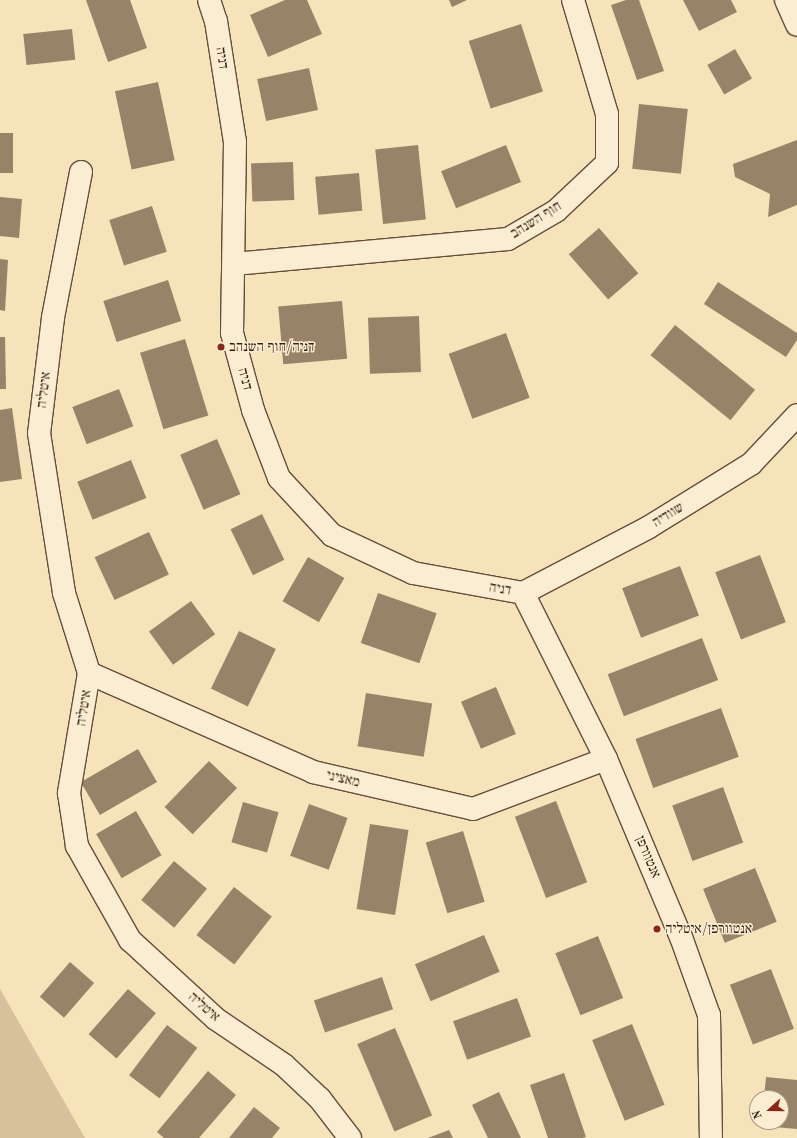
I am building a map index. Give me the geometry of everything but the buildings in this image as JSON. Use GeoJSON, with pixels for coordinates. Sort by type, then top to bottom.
{"type":"FeatureCollection","features":[{"type":"Feature","properties":{"kind":"street","name":"דניה"},"geometry":{"type":"LineString","coordinates":[[209,0],[216,21],[235,142],[232,333],[253,410],[279,478],[332,535],[406,570],[523,593]]}},
{"type":"Feature","properties":{"kind":"street","name":"חוף השנהב"},"geometry":{"type":"LineString","coordinates":[[234,264],[508,239],[556,211],[607,163],[607,114],[573,0]]}},
{"type":"Feature","properties":{"kind":"street"},"geometry":{"type":"LineString","coordinates":[[786,0],[797,25]]}},
{"type":"Feature","properties":{"kind":"street","name":"איטליה"},"geometry":{"type":"LineString","coordinates":[[81,172],[53,318],[39,433],[64,593],[89,673],[69,793],[77,846],[130,940],[216,1019],[284,1065],[320,1099],[350,1138]]}},
{"type":"Feature","properties":{"kind":"street","name":"שוודיה"},"geometry":{"type":"LineString","coordinates":[[523,593],[649,527],[751,464],[797,415]]}},
{"type":"Feature","properties":{"kind":"street","name":"אנטוורפן"},"geometry":{"type":"LineString","coordinates":[[523,593],[606,759],[681,937],[709,1015],[710,1138]]}},
{"type":"Feature","properties":{"kind":"street","name":"מאציני"},"geometry":{"type":"LineString","coordinates":[[89,673],[313,772],[473,809],[606,759]]}},
{"type":"Feature","properties":{"kind":"shaded area"},"geometry":{"type":"Polygon","coordinates":[[[0,989],[85,1138],[0,1138],[0,989]]]}},
{"type":"Feature","properties":{"kind":"place","name":"דניה/חוף השנהב"},"geometry":{"type":"Point","coordinates":[221,347]}},
{"type":"Feature","properties":{"kind":"place","name":"אנטוורפן/איטליה"},"geometry":{"type":"Point","coordinates":[657,929]}}]}
